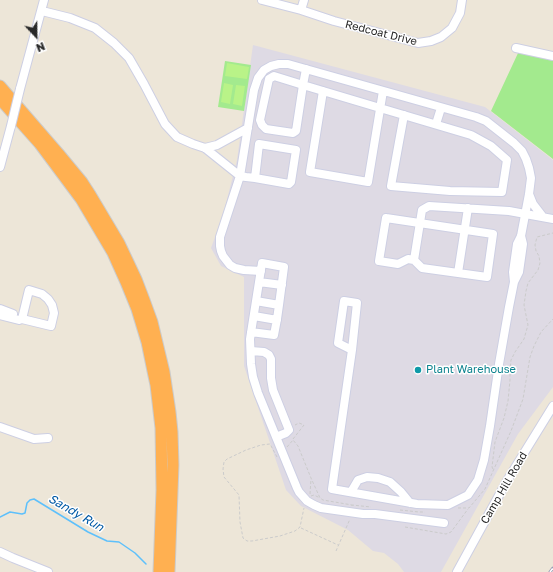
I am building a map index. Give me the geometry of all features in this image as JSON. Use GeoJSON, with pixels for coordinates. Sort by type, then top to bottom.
{"type":"FeatureCollection","features":[{"type":"Feature","properties":{"kind":"highway"},"geometry":{"type":"LineString","coordinates":[[0,86],[82,182],[115,235],[126,256],[148,310],[156,336],[164,372],[172,432],[173,473],[169,572]]}},
{"type":"Feature","properties":{"kind":"highway"},"geometry":{"type":"LineString","coordinates":[[0,99],[40,144],[81,199],[112,253],[137,309],[147,342],[156,385],[161,428],[162,490],[159,572]]}},
{"type":"Feature","properties":{"kind":"street"},"geometry":{"type":"LineString","coordinates":[[0,167],[44,0]]}},
{"type":"Feature","properties":{"kind":"street","name":"Redcoat Drive"},"geometry":{"type":"LineString","coordinates":[[262,0],[418,43],[431,42],[441,37],[452,28],[460,13],[462,0]]}},
{"type":"Feature","properties":{"kind":"street"},"geometry":{"type":"LineString","coordinates":[[301,10],[304,0]]}},
{"type":"Feature","properties":{"kind":"street"},"geometry":{"type":"LineString","coordinates":[[42,11],[70,18],[95,28],[114,43],[129,58],[165,124],[177,137],[205,148],[240,176],[289,184],[291,182],[296,150],[259,144],[255,178]]}},
{"type":"Feature","properties":{"kind":"street"},"geometry":{"type":"LineString","coordinates":[[516,48],[553,56]]}},
{"type":"Feature","properties":{"kind":"street"},"geometry":{"type":"LineString","coordinates":[[260,271],[244,270],[230,265],[223,256],[220,246],[220,237],[240,176],[254,90],[258,78],[264,70],[271,66],[288,64],[476,117],[486,121],[514,143],[522,151],[529,168],[531,178],[529,194],[521,236],[517,244],[513,272],[514,282],[484,460],[478,480],[468,495],[448,505],[417,504],[332,489],[352,350],[358,303],[344,301],[338,343],[352,350]]}},
{"type":"Feature","properties":{"kind":"street"},"geometry":{"type":"LineString","coordinates":[[306,70],[303,85],[296,131],[293,134],[266,129],[260,120],[269,79],[274,76],[303,85],[380,108],[436,124],[471,135],[491,146],[507,160],[502,192],[391,186],[404,115]]}},
{"type":"Feature","properties":{"kind":"street"},"geometry":{"type":"LineString","coordinates":[[323,91],[310,172],[368,182],[383,91]]}},
{"type":"Feature","properties":{"kind":"street"},"geometry":{"type":"LineString","coordinates":[[436,124],[441,108]]}},
{"type":"Feature","properties":{"kind":"street"},"geometry":{"type":"LineString","coordinates":[[205,148],[217,145],[248,128]]}},
{"type":"Feature","properties":{"kind":"street"},"geometry":{"type":"LineString","coordinates":[[0,135],[8,138]]}},
{"type":"Feature","properties":{"kind":"street"},"geometry":{"type":"LineString","coordinates":[[529,194],[533,204],[543,217]]}},
{"type":"Feature","properties":{"kind":"street"},"geometry":{"type":"LineString","coordinates":[[414,260],[422,210],[429,206],[502,211],[553,219]]}},
{"type":"Feature","properties":{"kind":"street"},"geometry":{"type":"LineString","coordinates":[[458,273],[468,208]]}},
{"type":"Feature","properties":{"kind":"street"},"geometry":{"type":"LineString","coordinates":[[386,218],[420,223],[493,234],[487,277],[422,268],[414,260],[408,259],[398,264],[379,261],[386,218]]}},
{"type":"Feature","properties":{"kind":"street"},"geometry":{"type":"LineString","coordinates":[[252,332],[274,335],[284,267],[262,263],[250,339],[251,364],[256,386],[276,437],[297,488],[307,501],[314,506],[321,508],[357,514],[375,514],[444,523]]}},
{"type":"Feature","properties":{"kind":"street"},"geometry":{"type":"LineString","coordinates":[[259,282],[282,285]]}},
{"type":"Feature","properties":{"kind":"street"},"geometry":{"type":"LineString","coordinates":[[2,313],[20,316],[22,319],[51,326],[54,313],[52,305],[42,294],[29,290],[22,319]]}},
{"type":"Feature","properties":{"kind":"street"},"geometry":{"type":"LineString","coordinates":[[256,301],[279,305]]}},
{"type":"Feature","properties":{"kind":"street"},"geometry":{"type":"LineString","coordinates":[[254,316],[277,320]]}},
{"type":"Feature","properties":{"kind":"street"},"geometry":{"type":"LineString","coordinates":[[251,351],[264,352],[269,355],[271,359],[271,378],[273,390],[289,430],[286,433],[276,437]]}},
{"type":"Feature","properties":{"kind":"street","name":"Camp Hill Road"},"geometry":{"type":"LineString","coordinates":[[457,572],[508,479],[553,406]]}},
{"type":"Feature","properties":{"kind":"street"},"geometry":{"type":"LineString","coordinates":[[0,427],[34,439],[48,438]]}},
{"type":"Feature","properties":{"kind":"street"},"geometry":{"type":"LineString","coordinates":[[351,492],[358,480],[367,477],[378,478],[390,482],[410,503]]}},
{"type":"Feature","properties":{"kind":"street"},"geometry":{"type":"LineString","coordinates":[[0,552],[48,572]]}},
{"type":"Feature","properties":{"kind":"path"},"geometry":{"type":"LineString","coordinates":[[553,233],[537,237],[535,245],[540,263],[538,270],[528,283],[526,291],[524,305],[528,325],[524,339],[515,352],[512,360],[508,401],[504,418],[495,442],[492,467],[494,470],[523,399],[530,357],[534,346],[541,332],[553,319]]}},
{"type":"Feature","properties":{"kind":"path"},"geometry":{"type":"LineString","coordinates":[[288,427],[299,423],[304,425],[278,459],[270,444],[261,445],[227,459],[224,462],[224,477],[239,495],[241,531],[243,538],[247,541],[280,536],[295,531],[300,527],[304,505]]}},
{"type":"Feature","properties":{"kind":"path"},"geometry":{"type":"LineString","coordinates":[[293,440],[298,446],[320,498]]}},
{"type":"Feature","properties":{"kind":"path"},"geometry":{"type":"LineString","coordinates":[[311,478],[310,497],[314,495],[323,500],[352,505]]}},
{"type":"Feature","properties":{"kind":"path"},"geometry":{"type":"LineString","coordinates":[[300,527],[338,545],[336,551]]}},
{"type":"Feature","properties":{"kind":"shaded area"},"geometry":{"type":"Polygon","coordinates":[[[253,45],[485,107],[553,160],[553,387],[518,434],[441,572],[404,572],[398,564],[384,553],[373,551],[348,530],[301,506],[286,490],[244,366],[244,277],[221,266],[211,248],[223,215],[237,160],[253,45]]]}},
{"type":"Feature","properties":{"kind":"green space"},"geometry":{"type":"Polygon","coordinates":[[[519,51],[553,61],[553,159],[491,111],[519,51]]]}},
{"type":"Feature","properties":{"kind":"green space"},"geometry":{"type":"Polygon","coordinates":[[[225,61],[251,65],[244,111],[218,107],[225,61]]]}},
{"type":"Feature","properties":{"kind":"green space"},"geometry":{"type":"Polygon","coordinates":[[[227,63],[249,67],[247,79],[225,76],[227,63]]]}},
{"type":"Feature","properties":{"kind":"green space"},"geometry":{"type":"Polygon","coordinates":[[[224,83],[233,85],[230,104],[221,102],[224,83]]]}},
{"type":"Feature","properties":{"kind":"green space"},"geometry":{"type":"Polygon","coordinates":[[[236,85],[245,86],[242,106],[233,104],[236,85]]]}},
{"type":"Feature","properties":{"kind":"waterway","name":"Sandy Run"},"geometry":{"type":"LineString","coordinates":[[0,517],[10,512],[25,513],[27,503],[34,499],[88,532],[107,541],[119,542],[135,553],[146,564]]}},
{"type":"Feature","properties":{"kind":"railway"},"geometry":{"type":"LineString","coordinates":[[550,572],[553,568]]}},
{"type":"Feature","properties":{"kind":"place","name":"Plant Warehouse"},"geometry":{"type":"Point","coordinates":[418,370]}}]}
